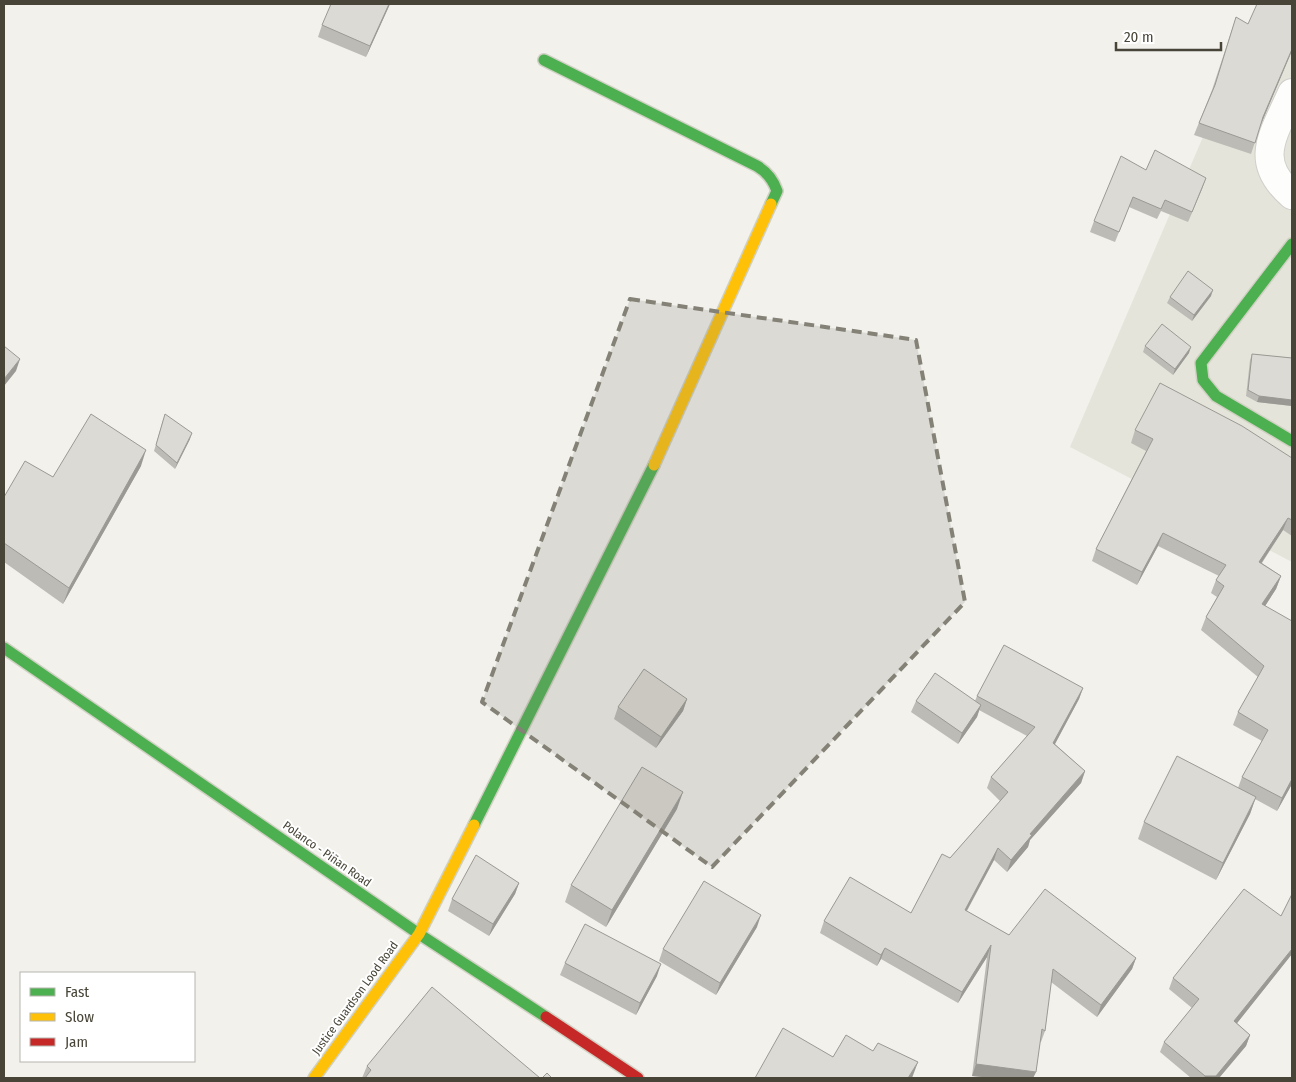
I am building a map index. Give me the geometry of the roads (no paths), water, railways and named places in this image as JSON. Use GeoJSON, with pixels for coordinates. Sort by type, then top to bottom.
{"type":"FeatureCollection","features":[{"type":"Feature","properties":{"kind":"street","name":"Justice Guardson Lood Road"},"geometry":{"type":"LineString","coordinates":[[314,1078],[418,934],[670,434],[777,191],[775,181],[768,172],[739,155],[544,60]]}},
{"type":"Feature","properties":{"kind":"street"},"geometry":{"type":"LineString","coordinates":[[1292,93],[1268,152],[1271,171],[1280,185],[1292,195]]}},
{"type":"Feature","properties":{"kind":"street"},"geometry":{"type":"LineString","coordinates":[[1292,244],[1201,363],[1203,380],[1216,396],[1292,441]]}},
{"type":"Feature","properties":{"kind":"street","name":"Polanco - Piñan Road"},"geometry":{"type":"LineString","coordinates":[[4,648],[418,934],[638,1078]]}}]}
